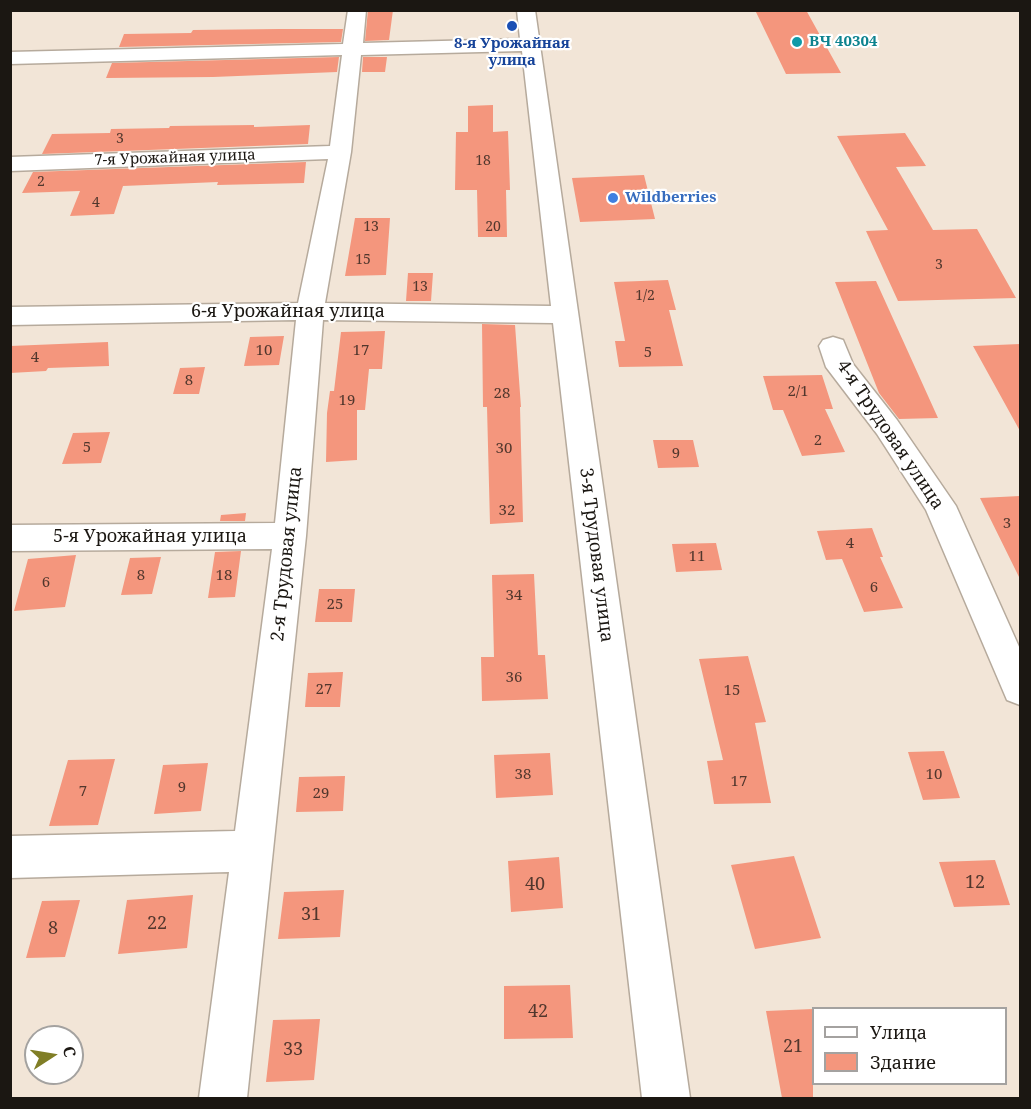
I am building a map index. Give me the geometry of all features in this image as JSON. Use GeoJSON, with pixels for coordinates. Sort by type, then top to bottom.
{"type":"FeatureCollection","features":[{"type":"Feature","properties":{"kind":"street","name":"2-я Трудовая улица"},"geometry":{"type":"LineString","coordinates":[[222,1098],[290,536],[310,311],[340,152],[357,10]]}},
{"type":"Feature","properties":{"kind":"street","name":"3-я Трудовая улица"},"geometry":{"type":"LineString","coordinates":[[526,10],[666,1098]]}},
{"type":"Feature","properties":{"kind":"street"},"geometry":{"type":"LineString","coordinates":[[10,58],[47,49],[351,51],[530,45]]}},
{"type":"Feature","properties":{"kind":"street","name":"7-я Урожайная улица"},"geometry":{"type":"LineString","coordinates":[[10,164],[340,152]]}},
{"type":"Feature","properties":{"kind":"street","name":"6-я Урожайная улица"},"geometry":{"type":"LineString","coordinates":[[10,316],[310,311],[565,315]]}},
{"type":"Feature","properties":{"kind":"street","name":"4-я Трудовая улица"},"geometry":{"type":"LineString","coordinates":[[832,346],[840,367],[887,427],[940,506],[1020,689]]}},
{"type":"Feature","properties":{"kind":"street","name":"5-я Урожайная улица"},"geometry":{"type":"LineString","coordinates":[[10,538],[290,536]]}},
{"type":"Feature","properties":{"kind":"street"},"geometry":{"type":"LineString","coordinates":[[10,856],[252,850]]}},
{"type":"Feature","properties":{"kind":"building"},"geometry":{"type":"Polygon","coordinates":[[[368,10],[393,10],[389,40],[365,41],[368,10]]]}},
{"type":"Feature","properties":{"kind":"building","name":"ВЧ 40304"},"geometry":{"type":"Polygon","coordinates":[[[755,10],[806,10],[841,73],[786,74],[755,10]]]}},
{"type":"Feature","properties":{"kind":"building"},"geometry":{"type":"Polygon","coordinates":[[[343,29],[341,42],[119,47],[124,34],[191,33],[193,30],[343,29]]]}},
{"type":"Feature","properties":{"kind":"building"},"geometry":{"type":"Polygon","coordinates":[[[339,57],[337,72],[106,78],[112,63],[339,57]]]}},
{"type":"Feature","properties":{"kind":"building"},"geometry":{"type":"Polygon","coordinates":[[[363,57],[387,57],[385,72],[362,72],[363,57]]]}},
{"type":"Feature","properties":{"kind":"building"},"geometry":{"type":"Polygon","coordinates":[[[493,105],[493,132],[508,131],[510,190],[506,190],[507,237],[478,237],[477,190],[455,190],[456,132],[468,132],[468,106],[493,105]]]}},
{"type":"Feature","properties":{"kind":"building"},"geometry":{"type":"Polygon","coordinates":[[[254,125],[254,127],[310,125],[308,144],[42,154],[52,134],[110,133],[111,129],[169,128],[170,126],[254,125]]]}},
{"type":"Feature","properties":{"kind":"building"},"geometry":{"type":"Polygon","coordinates":[[[905,133],[926,166],[896,167],[933,230],[977,229],[1016,298],[898,301],[866,231],[888,230],[837,136],[905,133]]]}},
{"type":"Feature","properties":{"kind":"building"},"geometry":{"type":"Polygon","coordinates":[[[306,162],[304,183],[217,185],[218,182],[123,186],[114,214],[70,216],[80,191],[22,193],[33,172],[306,162]]]}},
{"type":"Feature","properties":{"kind":"building","name":"Wildberries"},"geometry":{"type":"Polygon","coordinates":[[[644,175],[655,219],[580,222],[572,178],[644,175]]]}},
{"type":"Feature","properties":{"kind":"building"},"geometry":{"type":"Polygon","coordinates":[[[355,218],[390,218],[386,275],[345,276],[355,218]]]}},
{"type":"Feature","properties":{"kind":"building"},"geometry":{"type":"Polygon","coordinates":[[[408,273],[433,273],[431,301],[406,301],[408,273]]]}},
{"type":"Feature","properties":{"kind":"building"},"geometry":{"type":"Polygon","coordinates":[[[668,280],[676,310],[669,310],[683,366],[619,367],[615,341],[625,341],[614,282],[668,280]]]}},
{"type":"Feature","properties":{"kind":"building"},"geometry":{"type":"Polygon","coordinates":[[[876,281],[938,418],[899,419],[879,393],[835,282],[876,281]]]}},
{"type":"Feature","properties":{"kind":"building"},"geometry":{"type":"Polygon","coordinates":[[[482,324],[515,325],[521,407],[523,522],[490,524],[487,407],[483,407],[482,324]]]}},
{"type":"Feature","properties":{"kind":"building"},"geometry":{"type":"Polygon","coordinates":[[[385,331],[382,369],[369,369],[365,410],[357,410],[357,460],[326,462],[327,413],[330,391],[334,391],[341,332],[385,331]]]}},
{"type":"Feature","properties":{"kind":"building"},"geometry":{"type":"Polygon","coordinates":[[[284,336],[279,365],[244,366],[250,337],[284,336]]]}},
{"type":"Feature","properties":{"kind":"building"},"geometry":{"type":"Polygon","coordinates":[[[108,342],[109,366],[48,368],[46,371],[10,373],[10,346],[108,342]]]}},
{"type":"Feature","properties":{"kind":"building"},"geometry":{"type":"Polygon","coordinates":[[[1020,344],[1020,431],[973,346],[1020,344]]]}},
{"type":"Feature","properties":{"kind":"building"},"geometry":{"type":"Polygon","coordinates":[[[205,367],[199,394],[173,394],[180,368],[205,367]]]}},
{"type":"Feature","properties":{"kind":"building"},"geometry":{"type":"Polygon","coordinates":[[[822,375],[833,409],[825,409],[845,452],[802,456],[783,410],[773,410],[763,376],[822,375]]]}},
{"type":"Feature","properties":{"kind":"building"},"geometry":{"type":"Polygon","coordinates":[[[110,432],[101,463],[62,464],[73,433],[110,432]]]}},
{"type":"Feature","properties":{"kind":"building"},"geometry":{"type":"Polygon","coordinates":[[[653,440],[693,440],[699,467],[658,468],[653,440]]]}},
{"type":"Feature","properties":{"kind":"building"},"geometry":{"type":"Polygon","coordinates":[[[1020,496],[1020,579],[980,498],[1020,496]]]}},
{"type":"Feature","properties":{"kind":"building"},"geometry":{"type":"Polygon","coordinates":[[[246,513],[245,521],[220,521],[221,515],[246,513]]]}},
{"type":"Feature","properties":{"kind":"building"},"geometry":{"type":"Polygon","coordinates":[[[872,528],[883,557],[880,557],[903,608],[864,612],[842,559],[826,560],[817,531],[872,528]]]}},
{"type":"Feature","properties":{"kind":"building"},"geometry":{"type":"Polygon","coordinates":[[[716,543],[722,570],[676,572],[672,544],[716,543]]]}},
{"type":"Feature","properties":{"kind":"building"},"geometry":{"type":"Polygon","coordinates":[[[241,551],[235,597],[208,598],[215,552],[241,551]]]}},
{"type":"Feature","properties":{"kind":"building"},"geometry":{"type":"Polygon","coordinates":[[[76,555],[65,607],[14,611],[28,559],[76,555]]]}},
{"type":"Feature","properties":{"kind":"building"},"geometry":{"type":"Polygon","coordinates":[[[161,557],[152,594],[121,595],[130,558],[161,557]]]}},
{"type":"Feature","properties":{"kind":"building"},"geometry":{"type":"Polygon","coordinates":[[[534,574],[538,655],[545,655],[548,699],[482,701],[481,657],[494,657],[492,575],[534,574]]]}},
{"type":"Feature","properties":{"kind":"building"},"geometry":{"type":"Polygon","coordinates":[[[319,589],[355,589],[352,622],[315,622],[319,589]]]}},
{"type":"Feature","properties":{"kind":"building"},"geometry":{"type":"Polygon","coordinates":[[[748,656],[766,722],[755,723],[771,803],[714,804],[707,761],[723,760],[699,659],[748,656]]]}},
{"type":"Feature","properties":{"kind":"building"},"geometry":{"type":"Polygon","coordinates":[[[343,672],[340,707],[305,707],[308,673],[343,672]]]}},
{"type":"Feature","properties":{"kind":"building"},"geometry":{"type":"Polygon","coordinates":[[[944,751],[960,798],[923,800],[908,752],[944,751]]]}},
{"type":"Feature","properties":{"kind":"building"},"geometry":{"type":"Polygon","coordinates":[[[550,753],[553,795],[496,798],[494,755],[550,753]]]}},
{"type":"Feature","properties":{"kind":"building"},"geometry":{"type":"Polygon","coordinates":[[[115,759],[98,825],[49,826],[68,760],[115,759]]]}},
{"type":"Feature","properties":{"kind":"building"},"geometry":{"type":"Polygon","coordinates":[[[208,763],[201,811],[154,814],[163,765],[208,763]]]}},
{"type":"Feature","properties":{"kind":"building"},"geometry":{"type":"Polygon","coordinates":[[[345,776],[343,811],[296,812],[299,777],[345,776]]]}},
{"type":"Feature","properties":{"kind":"building"},"geometry":{"type":"Polygon","coordinates":[[[794,856],[821,938],[755,949],[731,865],[794,856]]]}},
{"type":"Feature","properties":{"kind":"building"},"geometry":{"type":"Polygon","coordinates":[[[559,857],[563,908],[511,912],[508,861],[559,857]]]}},
{"type":"Feature","properties":{"kind":"building"},"geometry":{"type":"Polygon","coordinates":[[[995,860],[1010,905],[954,907],[939,862],[995,860]]]}},
{"type":"Feature","properties":{"kind":"building"},"geometry":{"type":"Polygon","coordinates":[[[344,890],[340,937],[278,939],[284,892],[344,890]]]}},
{"type":"Feature","properties":{"kind":"building"},"geometry":{"type":"Polygon","coordinates":[[[193,895],[187,948],[118,954],[127,900],[193,895]]]}},
{"type":"Feature","properties":{"kind":"building"},"geometry":{"type":"Polygon","coordinates":[[[80,900],[65,957],[26,958],[42,901],[80,900]]]}},
{"type":"Feature","properties":{"kind":"building"},"geometry":{"type":"Polygon","coordinates":[[[570,985],[573,1038],[504,1039],[504,986],[570,985]]]}},
{"type":"Feature","properties":{"kind":"building"},"geometry":{"type":"Polygon","coordinates":[[[812,1009],[813,1098],[782,1098],[766,1011],[812,1009]]]}},
{"type":"Feature","properties":{"kind":"building"},"geometry":{"type":"Polygon","coordinates":[[[320,1019],[314,1080],[266,1082],[273,1020],[320,1019]]]}},
{"type":"Feature","properties":{"kind":"place","name":"8-я Урожайная улица"},"geometry":{"type":"Point","coordinates":[512,26]}},
{"type":"Feature","properties":{"kind":"place","name":"ВЧ 40304"},"geometry":{"type":"Point","coordinates":[797,42]}},
{"type":"Feature","properties":{"kind":"place","name":"Wildberries"},"geometry":{"type":"Point","coordinates":[613,198]}}]}
